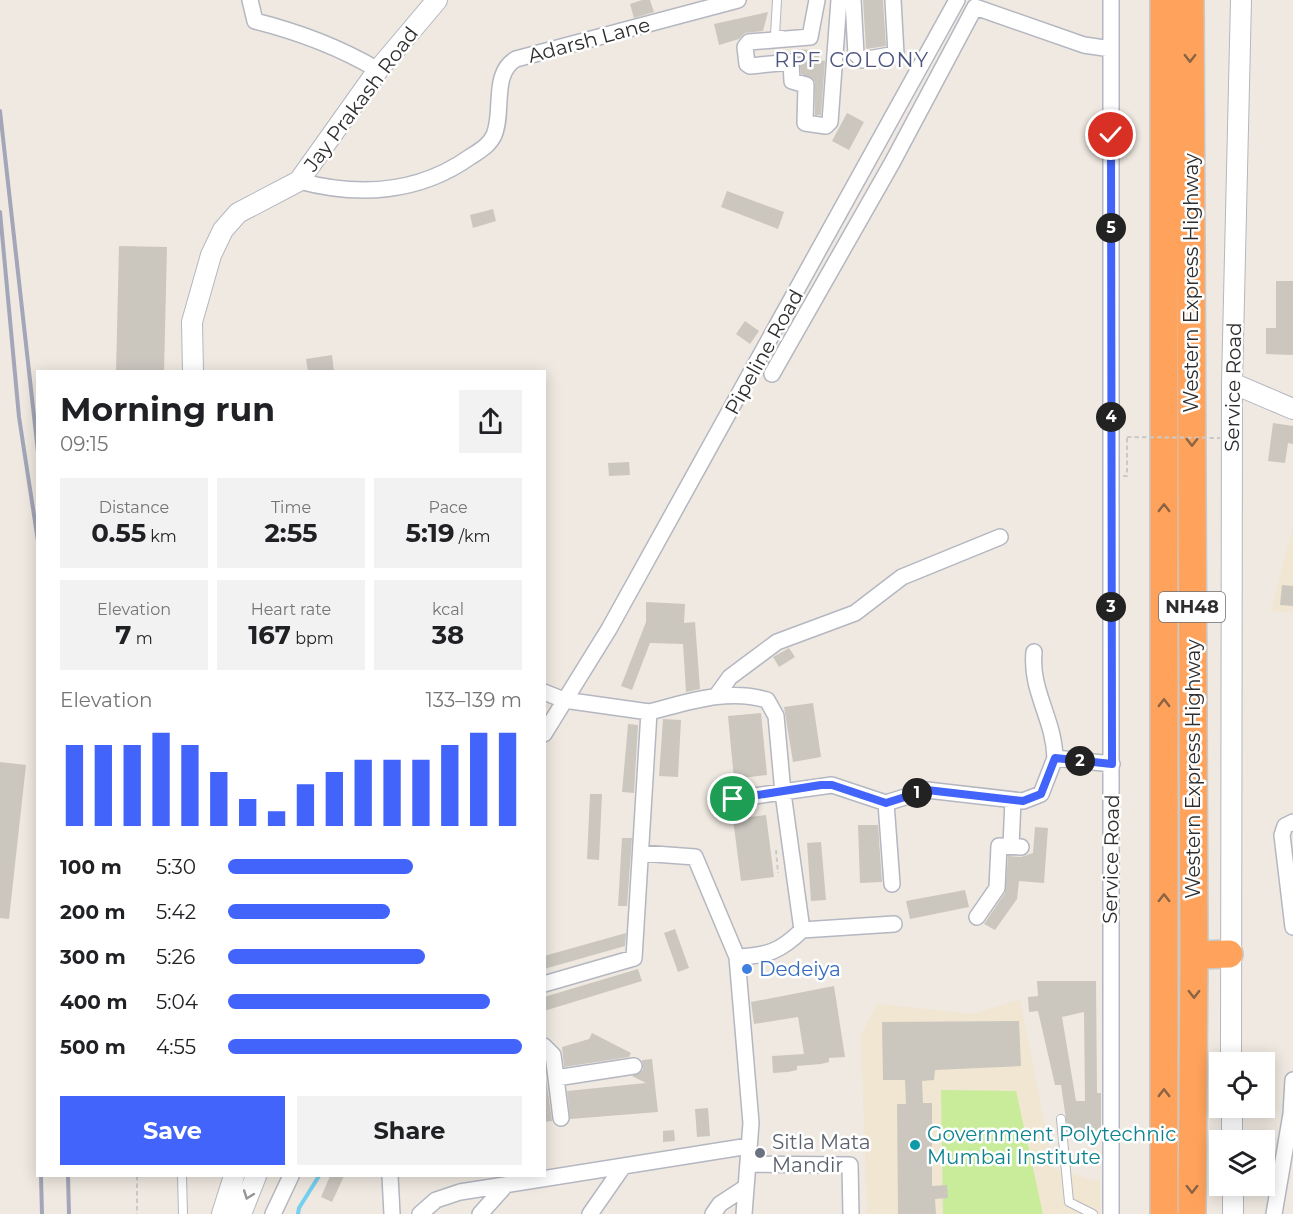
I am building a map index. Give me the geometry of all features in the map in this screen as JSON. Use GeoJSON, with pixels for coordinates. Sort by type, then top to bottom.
{"type":"FeatureCollection","features":[{"type":"Feature","properties":{"kind":"highway","name":"Western Express Highway"},"geometry":{"type":"LineString","coordinates":[[1164,0],[1164,1214]]}},
{"type":"Feature","properties":{"kind":"highway","name":"Western Express Highway"},"geometry":{"type":"LineString","coordinates":[[1190,0],[1194,955],[1192,1214]]}},
{"type":"Feature","properties":{"kind":"highway"},"geometry":{"type":"LineString","coordinates":[[1194,955],[1229,954]]}},
{"type":"Feature","properties":{"kind":"street"},"geometry":{"type":"LineString","coordinates":[[250,0],[255,21],[320,40],[348,52],[378,70]]}},
{"type":"Feature","properties":{"kind":"street","name":"Jay Prakash Road"},"geometry":{"type":"LineString","coordinates":[[193,370],[192,322],[211,255],[223,230],[238,213],[299,181],[378,70],[437,0]]}},
{"type":"Feature","properties":{"kind":"street","name":"Adarsh Lane"},"geometry":{"type":"LineString","coordinates":[[299,181],[329,189],[370,192],[426,181],[460,165],[488,144],[496,130],[503,74],[507,64],[738,0]]}},
{"type":"Feature","properties":{"kind":"street"},"geometry":{"type":"LineString","coordinates":[[817,0],[810,37],[749,42],[745,47],[745,55],[747,64],[750,66],[791,62],[792,81],[806,85],[805,123],[826,126],[830,122],[838,0]]}},
{"type":"Feature","properties":{"kind":"street"},"geometry":{"type":"LineString","coordinates":[[853,0],[856,54],[862,60],[896,54],[893,0]]}},
{"type":"Feature","properties":{"kind":"street","name":"Pipeline Road"},"geometry":{"type":"LineString","coordinates":[[546,731],[609,629],[957,0]]}},
{"type":"Feature","properties":{"kind":"street","name":"Service Road"},"geometry":{"type":"LineString","coordinates":[[1111,0],[1111,1214]]}},
{"type":"Feature","properties":{"kind":"street","name":"Service Road"},"geometry":{"type":"LineString","coordinates":[[1231,1052],[1229,954],[1232,383],[1241,0]]}},
{"type":"Feature","properties":{"kind":"street"},"geometry":{"type":"LineString","coordinates":[[772,374],[892,163],[977,4],[1084,45],[1111,49]]}},
{"type":"Feature","properties":{"kind":"street"},"geometry":{"type":"LineString","coordinates":[[1232,383],[1293,409]]}},
{"type":"Feature","properties":{"kind":"street"},"geometry":{"type":"LineString","coordinates":[[717,695],[730,677],[777,642],[855,613],[902,577],[1000,537]]}},
{"type":"Feature","properties":{"kind":"street"},"geometry":{"type":"LineString","coordinates":[[733,799],[832,785],[886,803],[927,790],[1013,800],[1033,799],[1041,794],[1055,758],[1052,728],[1033,677],[1034,652]]}},
{"type":"Feature","properties":{"kind":"street"},"geometry":{"type":"LineString","coordinates":[[546,693],[564,700],[649,712],[717,695],[747,694],[767,700],[776,716],[783,793],[802,930]]}},
{"type":"Feature","properties":{"kind":"street"},"geometry":{"type":"LineString","coordinates":[[546,983],[634,958],[649,712]]}},
{"type":"Feature","properties":{"kind":"street"},"geometry":{"type":"LineString","coordinates":[[1055,758],[1112,764]]}},
{"type":"Feature","properties":{"kind":"street"},"geometry":{"type":"LineString","coordinates":[[977,917],[997,888],[999,847],[1016,846],[1013,800]]}},
{"type":"Feature","properties":{"kind":"street"},"geometry":{"type":"LineString","coordinates":[[886,803],[892,884]]}},
{"type":"Feature","properties":{"kind":"street"},"geometry":{"type":"LineString","coordinates":[[1293,822],[1285,826],[1282,835],[1293,927]]}},
{"type":"Feature","properties":{"kind":"street"},"geometry":{"type":"LineString","coordinates":[[641,853],[695,857],[738,957],[751,1123],[744,1214]]}},
{"type":"Feature","properties":{"kind":"street"},"geometry":{"type":"LineString","coordinates":[[738,957],[758,956],[785,947],[802,930],[894,924]]}},
{"type":"Feature","properties":{"kind":"street"},"geometry":{"type":"LineString","coordinates":[[546,1048],[554,1055],[561,1118]]}},
{"type":"Feature","properties":{"kind":"street"},"geometry":{"type":"LineString","coordinates":[[556,1078],[634,1066]]}},
{"type":"Feature","properties":{"kind":"street"},"geometry":{"type":"LineString","coordinates":[[1274,1214],[1291,1114],[1293,1080]]}},
{"type":"Feature","properties":{"kind":"street"},"geometry":{"type":"LineString","coordinates":[[420,1214],[436,1200],[460,1192],[749,1146]]}},
{"type":"Feature","properties":{"kind":"street"},"geometry":{"type":"LineString","coordinates":[[748,1164],[850,1165],[851,1214]]}},
{"type":"Feature","properties":{"kind":"street"},"geometry":{"type":"LineString","coordinates":[[590,1214],[621,1168]]}},
{"type":"Feature","properties":{"kind":"street"},"geometry":{"type":"LineString","coordinates":[[222,1214],[234,1177]]}},
{"type":"Feature","properties":{"kind":"street"},"geometry":{"type":"LineString","coordinates":[[241,1214],[256,1177]]}},
{"type":"Feature","properties":{"kind":"street"},"geometry":{"type":"LineString","coordinates":[[273,1214],[291,1177]]}},
{"type":"Feature","properties":{"kind":"street"},"geometry":{"type":"LineString","coordinates":[[390,1177],[392,1214]]}},
{"type":"Feature","properties":{"kind":"street"},"geometry":{"type":"LineString","coordinates":[[480,1214],[505,1186]]}},
{"type":"Feature","properties":{"kind":"street"},"geometry":{"type":"LineString","coordinates":[[713,1214],[720,1204],[746,1187]]}},
{"type":"Feature","properties":{"kind":"street"},"geometry":{"type":"LineString","coordinates":[[1233,1196],[1233,1214]]}},
{"type":"Feature","properties":{"kind":"lane"},"geometry":{"type":"LineString","coordinates":[[777,0],[775,35],[806,34],[809,0]]}},
{"type":"Feature","properties":{"kind":"lane"},"geometry":{"type":"LineString","coordinates":[[1061,1119],[1069,1202],[1093,1214]]}},
{"type":"Feature","properties":{"kind":"lane"},"geometry":{"type":"LineString","coordinates":[[182,1177],[183,1214]]}},
{"type":"Feature","properties":{"kind":"path"},"geometry":{"type":"LineString","coordinates":[[1127,476],[1127,437],[1220,438]]}},
{"type":"Feature","properties":{"kind":"path"},"geometry":{"type":"LineString","coordinates":[[137,1177],[137,1214]]}},
{"type":"Feature","properties":{"kind":"shaded area"},"geometry":{"type":"Polygon","coordinates":[[[1293,526],[1293,613],[1271,611],[1293,526]]]}},
{"type":"Feature","properties":{"kind":"shaded area"},"geometry":{"type":"Polygon","coordinates":[[[1020,999],[1053,1168],[1100,1182],[1100,1214],[867,1214],[861,1035],[877,1004],[974,1014],[1020,999]]]}},
{"type":"Feature","properties":{"kind":"green space"},"geometry":{"type":"Polygon","coordinates":[[[941,1090],[1016,1091],[1043,1214],[943,1214],[941,1090]]]}},
{"type":"Feature","properties":{"kind":"building"},"geometry":{"type":"Polygon","coordinates":[[[650,0],[654,12],[634,18],[630,4],[650,0]]]}},
{"type":"Feature","properties":{"kind":"building"},"geometry":{"type":"Polygon","coordinates":[[[863,0],[883,0],[886,46],[866,49],[863,0]]]}},
{"type":"Feature","properties":{"kind":"building"},"geometry":{"type":"Polygon","coordinates":[[[768,12],[763,31],[745,33],[739,39],[719,45],[714,24],[768,12]]]}},
{"type":"Feature","properties":{"kind":"building"},"geometry":{"type":"Polygon","coordinates":[[[798,49],[811,50],[810,56],[819,56],[819,60],[825,61],[821,115],[815,115],[815,82],[801,74],[798,49]]]}},
{"type":"Feature","properties":{"kind":"building"},"geometry":{"type":"Polygon","coordinates":[[[847,113],[864,122],[849,150],[832,141],[847,113]]]}},
{"type":"Feature","properties":{"kind":"building"},"geometry":{"type":"Polygon","coordinates":[[[727,191],[784,212],[778,229],[721,207],[727,191]]]}},
{"type":"Feature","properties":{"kind":"building"},"geometry":{"type":"Polygon","coordinates":[[[493,209],[496,221],[473,228],[470,215],[493,209]]]}},
{"type":"Feature","properties":{"kind":"building"},"geometry":{"type":"Polygon","coordinates":[[[119,246],[167,247],[164,370],[116,370],[119,246]]]}},
{"type":"Feature","properties":{"kind":"building"},"geometry":{"type":"Polygon","coordinates":[[[1276,281],[1293,281],[1293,355],[1266,354],[1266,328],[1276,328],[1276,281]]]}},
{"type":"Feature","properties":{"kind":"building"},"geometry":{"type":"Polygon","coordinates":[[[745,321],[759,331],[750,344],[736,334],[745,321]]]}},
{"type":"Feature","properties":{"kind":"building"},"geometry":{"type":"Polygon","coordinates":[[[332,355],[334,370],[308,370],[306,359],[332,355]]]}},
{"type":"Feature","properties":{"kind":"building"},"geometry":{"type":"Polygon","coordinates":[[[1273,423],[1293,426],[1293,444],[1288,443],[1285,463],[1268,461],[1273,423]]]}},
{"type":"Feature","properties":{"kind":"building"},"geometry":{"type":"Polygon","coordinates":[[[629,462],[630,475],[609,476],[608,463],[629,462]]]}},
{"type":"Feature","properties":{"kind":"building"},"geometry":{"type":"Polygon","coordinates":[[[1282,585],[1293,586],[1293,606],[1280,605],[1282,585]]]}},
{"type":"Feature","properties":{"kind":"building"},"geometry":{"type":"Polygon","coordinates":[[[646,602],[685,604],[684,623],[695,622],[700,689],[686,692],[683,644],[650,643],[632,690],[621,686],[646,622],[646,602]]]}},
{"type":"Feature","properties":{"kind":"building"},"geometry":{"type":"Polygon","coordinates":[[[789,648],[795,657],[779,667],[773,657],[789,648]]]}},
{"type":"Feature","properties":{"kind":"building"},"geometry":{"type":"Polygon","coordinates":[[[813,703],[821,757],[793,762],[784,707],[813,703]]]}},
{"type":"Feature","properties":{"kind":"building"},"geometry":{"type":"Polygon","coordinates":[[[761,713],[767,775],[734,779],[728,716],[761,713]]]}},
{"type":"Feature","properties":{"kind":"building"},"geometry":{"type":"Polygon","coordinates":[[[663,719],[681,720],[678,777],[659,776],[663,719]]]}},
{"type":"Feature","properties":{"kind":"building"},"geometry":{"type":"Polygon","coordinates":[[[628,724],[638,725],[634,793],[622,792],[628,724]]]}},
{"type":"Feature","properties":{"kind":"building"},"geometry":{"type":"Polygon","coordinates":[[[0,762],[26,765],[9,919],[0,918],[0,762]]]}},
{"type":"Feature","properties":{"kind":"building"},"geometry":{"type":"Polygon","coordinates":[[[590,794],[602,794],[599,860],[587,859],[590,794]]]}},
{"type":"Feature","properties":{"kind":"building"},"geometry":{"type":"Polygon","coordinates":[[[766,815],[774,877],[741,881],[733,819],[766,815]]]}},
{"type":"Feature","properties":{"kind":"building"},"geometry":{"type":"Polygon","coordinates":[[[858,825],[878,825],[882,882],[860,883],[858,825]]]}},
{"type":"Feature","properties":{"kind":"building"},"geometry":{"type":"Polygon","coordinates":[[[1035,827],[1048,828],[1044,883],[1019,881],[1017,899],[995,930],[984,924],[1005,893],[1008,856],[1021,857],[1033,853],[1035,827]]]}},
{"type":"Feature","properties":{"kind":"building"},"geometry":{"type":"Polygon","coordinates":[[[622,838],[632,838],[627,906],[618,906],[622,838]]]}},
{"type":"Feature","properties":{"kind":"building"},"geometry":{"type":"Polygon","coordinates":[[[821,842],[826,900],[811,901],[807,843],[821,842]]]}},
{"type":"Feature","properties":{"kind":"building"},"geometry":{"type":"Polygon","coordinates":[[[965,890],[969,907],[910,919],[906,901],[965,890]]]}},
{"type":"Feature","properties":{"kind":"building"},"geometry":{"type":"Polygon","coordinates":[[[675,929],[689,968],[678,972],[664,933],[675,929]]]}},
{"type":"Feature","properties":{"kind":"building"},"geometry":{"type":"Polygon","coordinates":[[[626,933],[625,946],[546,968],[546,955],[626,933]]]}},
{"type":"Feature","properties":{"kind":"building"},"geometry":{"type":"Polygon","coordinates":[[[638,969],[642,981],[546,1010],[546,996],[638,969]]]}},
{"type":"Feature","properties":{"kind":"building"},"geometry":{"type":"Polygon","coordinates":[[[1037,981],[1096,981],[1097,1093],[1101,1093],[1101,1130],[1068,1133],[1061,1085],[1055,1085],[1038,1011],[1029,1012],[1028,997],[1038,996],[1037,981]],[[1084,1012],[1062,1017],[1076,1101],[1085,1101],[1084,1012]]]}},
{"type":"Feature","properties":{"kind":"building"},"geometry":{"type":"Polygon","coordinates":[[[834,986],[845,1057],[829,1058],[829,1062],[797,1066],[797,1070],[773,1073],[772,1056],[804,1054],[798,1017],[754,1024],[751,1002],[834,986]]]}},
{"type":"Feature","properties":{"kind":"building","name":"Government Polytechnic Mumbai Institute"},"geometry":{"type":"Polygon","coordinates":[[[1019,1021],[1021,1066],[935,1070],[934,1080],[922,1081],[923,1103],[932,1103],[932,1186],[947,1185],[948,1198],[935,1199],[936,1214],[898,1214],[897,1104],[906,1104],[905,1080],[883,1080],[882,1022],[1019,1021]]]}},
{"type":"Feature","properties":{"kind":"building"},"geometry":{"type":"Polygon","coordinates":[[[592,1033],[631,1053],[629,1057],[564,1067],[562,1047],[589,1039],[592,1033]]]}},
{"type":"Feature","properties":{"kind":"building"},"geometry":{"type":"Polygon","coordinates":[[[652,1059],[658,1112],[570,1119],[567,1091],[646,1083],[632,1076],[643,1070],[642,1060],[652,1059]]]}},
{"type":"Feature","properties":{"kind":"building"},"geometry":{"type":"Polygon","coordinates":[[[546,1079],[552,1121],[546,1122],[546,1079]]]}},
{"type":"Feature","properties":{"kind":"building"},"geometry":{"type":"Polygon","coordinates":[[[708,1108],[710,1136],[697,1137],[695,1109],[708,1108]]]}},
{"type":"Feature","properties":{"kind":"building"},"geometry":{"type":"Polygon","coordinates":[[[674,1130],[675,1141],[663,1142],[663,1131],[674,1130]]]}},
{"type":"Feature","properties":{"kind":"building"},"geometry":{"type":"Polygon","coordinates":[[[330,1177],[344,1177],[332,1202],[321,1197],[330,1177]]]}},
{"type":"Feature","properties":{"kind":"waterway"},"geometry":{"type":"LineString","coordinates":[[298,1214],[299,1208],[318,1177]]}},
{"type":"Feature","properties":{"kind":"railway"},"geometry":{"type":"LineString","coordinates":[[0,111],[36,434]]}},
{"type":"Feature","properties":{"kind":"railway"},"geometry":{"type":"LineString","coordinates":[[0,212],[19,417],[36,528]]}},
{"type":"Feature","properties":{"kind":"railway"},"geometry":{"type":"LineString","coordinates":[[41,1177],[42,1214]]}},
{"type":"Feature","properties":{"kind":"railway"},"geometry":{"type":"LineString","coordinates":[[68,1177],[69,1214]]}},
{"type":"Feature","properties":{"kind":"place","name":"Dedeiya"},"geometry":{"type":"Point","coordinates":[747,969]}},
{"type":"Feature","properties":{"kind":"place","name":"Government Polytechnic Mumbai Institute"},"geometry":{"type":"Point","coordinates":[915,1145]}},
{"type":"Feature","properties":{"kind":"place","name":"Sitla Mata Mandir"},"geometry":{"type":"Point","coordinates":[760,1153]}},
{"type":"Feature","properties":{"kind":"district","name":"RPF COLONY"},"geometry":{"type":"Point","coordinates":[852,60]}},
{"type":"Feature","properties":{"kind":"route"},"geometry":{"type":"LineString","coordinates":[[733,799],[832,785],[886,803],[927,790],[1023,801],[1041,794],[1055,758],[1112,764],[1111,135]]}}]}
